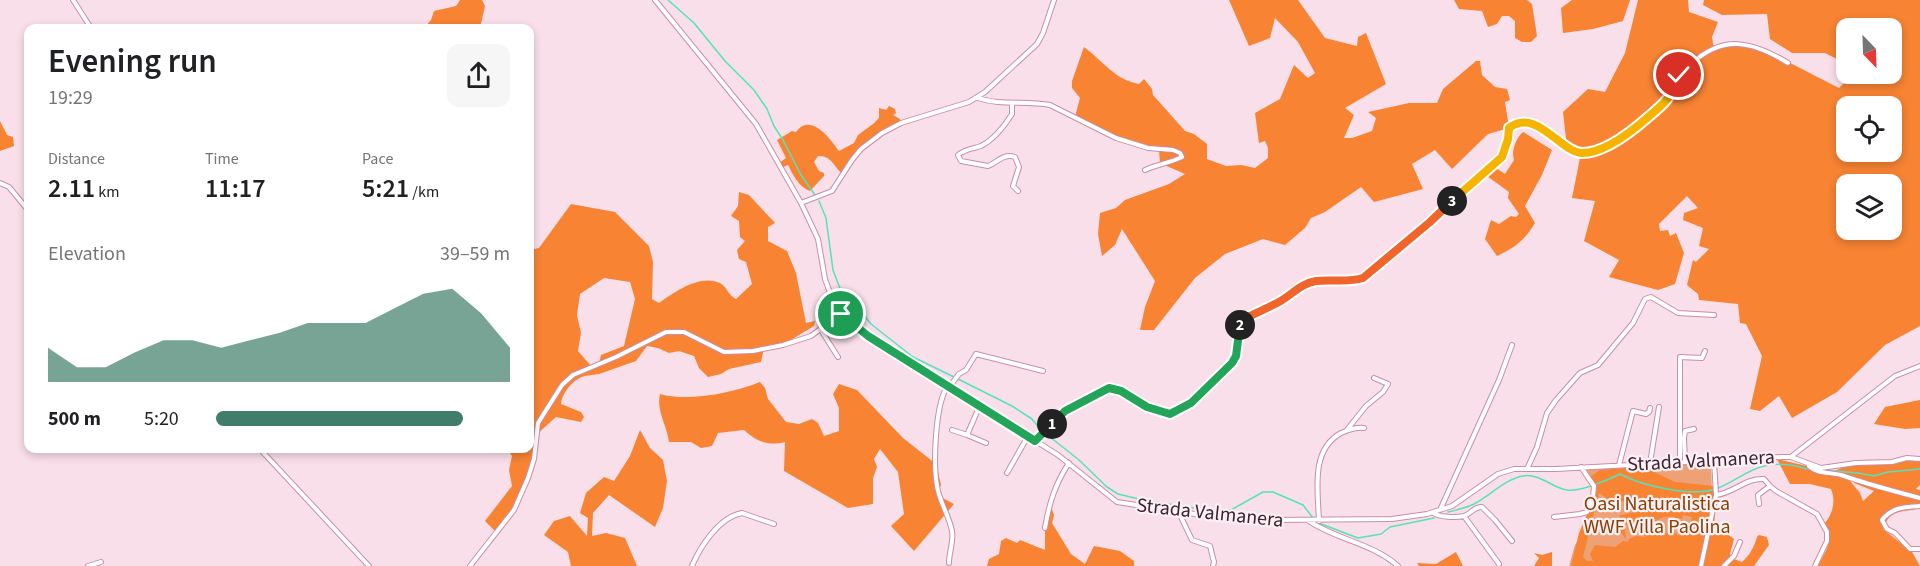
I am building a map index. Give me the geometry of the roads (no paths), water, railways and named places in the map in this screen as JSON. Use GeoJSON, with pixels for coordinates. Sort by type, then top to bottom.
{"type":"FeatureCollection","features":[{"type":"Feature","properties":{"kind":"street"},"geometry":{"type":"LineString","coordinates":[[73,0],[88,24]]}},
{"type":"Feature","properties":{"kind":"street","name":"Strada Valmanera"},"geometry":{"type":"LineString","coordinates":[[655,0],[751,116],[801,203],[818,239],[825,279],[833,301],[841,314],[868,336],[1069,463],[1117,502],[1239,520],[1392,519],[1440,511],[1466,498],[1498,474],[1514,469],[1791,457],[1821,468],[1856,463],[1880,464],[1907,458],[1920,459]]}},
{"type":"Feature","properties":{"kind":"street"},"geometry":{"type":"LineString","coordinates":[[801,203],[828,194],[836,187],[861,149],[882,133],[901,123],[978,98],[1037,44],[1054,0]]}},
{"type":"Feature","properties":{"kind":"street"},"geometry":{"type":"LineString","coordinates":[[1035,441],[1065,411],[1109,388],[1121,391],[1147,407],[1170,414],[1191,403],[1232,363],[1236,356],[1241,321],[1277,304],[1296,290],[1315,281],[1351,282],[1363,278],[1497,163],[1502,157],[1509,128],[1514,124],[1531,123],[1555,136],[1567,147],[1581,153],[1603,148],[1638,126],[1664,104],[1673,93],[1679,75],[1711,49],[1734,42],[1761,48],[1788,63]]}},
{"type":"Feature","properties":{"kind":"street"},"geometry":{"type":"LineString","coordinates":[[978,98],[988,101],[1038,102],[1050,105],[1116,138],[1148,148],[1173,150],[1180,153],[1182,157],[1145,170]]}},
{"type":"Feature","properties":{"kind":"street"},"geometry":{"type":"LineString","coordinates":[[1012,102],[1012,114],[990,140],[958,155],[961,161],[988,166],[1003,157],[1010,155],[1015,157],[1019,167],[1013,186],[1018,191]]}},
{"type":"Feature","properties":{"kind":"street"},"geometry":{"type":"LineString","coordinates":[[0,183],[9,187],[24,205]]}},
{"type":"Feature","properties":{"kind":"street"},"geometry":{"type":"LineString","coordinates":[[1527,468],[1537,447],[1547,414],[1556,400],[1580,373],[1598,365],[1633,323],[1645,299],[1651,297],[1678,313],[1714,315]]}},
{"type":"Feature","properties":{"kind":"street"},"geometry":{"type":"LineString","coordinates":[[470,566],[514,510],[534,459],[538,423],[562,384],[573,375],[666,332],[684,332],[719,350],[730,353],[753,351],[811,336],[841,314]]}},
{"type":"Feature","properties":{"kind":"street"},"geometry":{"type":"LineString","coordinates":[[820,330],[838,357]]}},
{"type":"Feature","properties":{"kind":"street"},"geometry":{"type":"LineString","coordinates":[[1440,511],[1499,380],[1512,345]]}},
{"type":"Feature","properties":{"kind":"street"},"geometry":{"type":"LineString","coordinates":[[1683,461],[1680,357],[1702,358],[1705,351]]}},
{"type":"Feature","properties":{"kind":"street"},"geometry":{"type":"LineString","coordinates":[[949,563],[952,530],[937,487],[935,471],[939,412],[943,393],[958,374],[966,370],[976,354],[1043,371]]}},
{"type":"Feature","properties":{"kind":"street"},"geometry":{"type":"LineString","coordinates":[[1791,457],[1895,376],[1920,366]]}},
{"type":"Feature","properties":{"kind":"street"},"geometry":{"type":"LineString","coordinates":[[1345,431],[1388,384],[1374,378]]}},
{"type":"Feature","properties":{"kind":"street"},"geometry":{"type":"LineString","coordinates":[[968,435],[980,405]]}},
{"type":"Feature","properties":{"kind":"street"},"geometry":{"type":"LineString","coordinates":[[1650,463],[1659,407]]}},
{"type":"Feature","properties":{"kind":"street"},"geometry":{"type":"LineString","coordinates":[[1619,465],[1633,411],[1646,414],[1650,408]]}},
{"type":"Feature","properties":{"kind":"street"},"geometry":{"type":"LineString","coordinates":[[1364,428],[1358,427],[1345,431],[1331,439],[1320,457],[1314,521],[1323,530],[1365,545],[1398,566]]}},
{"type":"Feature","properties":{"kind":"street"},"geometry":{"type":"LineString","coordinates":[[1683,461],[1685,431],[1694,429]]}},
{"type":"Feature","properties":{"kind":"street"},"geometry":{"type":"LineString","coordinates":[[952,430],[986,443]]}},
{"type":"Feature","properties":{"kind":"street"},"geometry":{"type":"LineString","coordinates":[[1007,473],[1028,436]]}},
{"type":"Feature","properties":{"kind":"street"},"geometry":{"type":"LineString","coordinates":[[264,453],[369,566]]}},
{"type":"Feature","properties":{"kind":"street"},"geometry":{"type":"LineString","coordinates":[[1701,566],[1716,493],[1714,460]]}},
{"type":"Feature","properties":{"kind":"street"},"geometry":{"type":"LineString","coordinates":[[1045,528],[1047,512],[1055,488],[1069,463]]}},
{"type":"Feature","properties":{"kind":"street"},"geometry":{"type":"LineString","coordinates":[[1806,464],[1814,470],[1838,474],[1868,485],[1920,498]]}},
{"type":"Feature","properties":{"kind":"street"},"geometry":{"type":"LineString","coordinates":[[1554,517],[1587,512],[1593,497],[1594,484],[1580,467]]}},
{"type":"Feature","properties":{"kind":"street"},"geometry":{"type":"LineString","coordinates":[[1716,493],[1726,493],[1754,478],[1764,479],[1776,491],[1817,514],[1827,532],[1827,542],[1815,566]]}},
{"type":"Feature","properties":{"kind":"street"},"geometry":{"type":"LineString","coordinates":[[1759,504],[1758,495],[1770,486]]}},
{"type":"Feature","properties":{"kind":"street"},"geometry":{"type":"LineString","coordinates":[[1432,513],[1440,516],[1464,516],[1477,507],[1482,507],[1496,520],[1512,541]]}},
{"type":"Feature","properties":{"kind":"street"},"geometry":{"type":"LineString","coordinates":[[1920,507],[1901,507],[1886,515],[1882,520],[1887,529],[1895,533],[1910,549],[1920,549]]}},
{"type":"Feature","properties":{"kind":"street"},"geometry":{"type":"LineString","coordinates":[[1179,512],[1192,540],[1210,546],[1213,566]]}},
{"type":"Feature","properties":{"kind":"street"},"geometry":{"type":"LineString","coordinates":[[692,566],[701,546],[736,514],[742,513],[774,524]]}},
{"type":"Feature","properties":{"kind":"street"},"geometry":{"type":"LineString","coordinates":[[1464,516],[1499,564]]}},
{"type":"Feature","properties":{"kind":"street"},"geometry":{"type":"LineString","coordinates":[[1724,566],[1734,556],[1740,542]]}},
{"type":"Feature","properties":{"kind":"street"},"geometry":{"type":"LineString","coordinates":[[88,566],[100,562]]}},
{"type":"Feature","properties":{"kind":"waterway"},"geometry":{"type":"LineString","coordinates":[[668,0],[694,23],[725,61],[754,90],[767,109],[801,175],[815,195]]}},
{"type":"Feature","properties":{"kind":"waterway"},"geometry":{"type":"LineString","coordinates":[[819,201],[826,218],[833,270],[841,291],[849,303],[871,324],[913,357],[954,377]]}},
{"type":"Feature","properties":{"kind":"waterway"},"geometry":{"type":"LineString","coordinates":[[958,379],[1012,406],[1032,419],[1040,429],[1118,494],[1194,508],[1231,510],[1263,492],[1273,492],[1303,505],[1313,518]]}},
{"type":"Feature","properties":{"kind":"waterway"},"geometry":{"type":"LineString","coordinates":[[1448,512],[1474,504],[1510,481],[1523,476],[1535,477],[1562,489],[1573,490],[1594,485],[1620,474],[1641,483],[1696,492],[1718,488],[1764,466],[1784,465],[1809,469]]}},
{"type":"Feature","properties":{"kind":"waterway"},"geometry":{"type":"LineString","coordinates":[[1821,470],[1874,476],[1888,472],[1920,469]]}},
{"type":"Feature","properties":{"kind":"waterway"},"geometry":{"type":"LineString","coordinates":[[1316,522],[1358,538],[1381,534],[1390,527],[1434,518]]}},
{"type":"Feature","properties":{"kind":"park label","name":"Oasi Naturalistica WWF Villa Paolina"},"geometry":{"type":"Point","coordinates":[1657,516]}}]}
